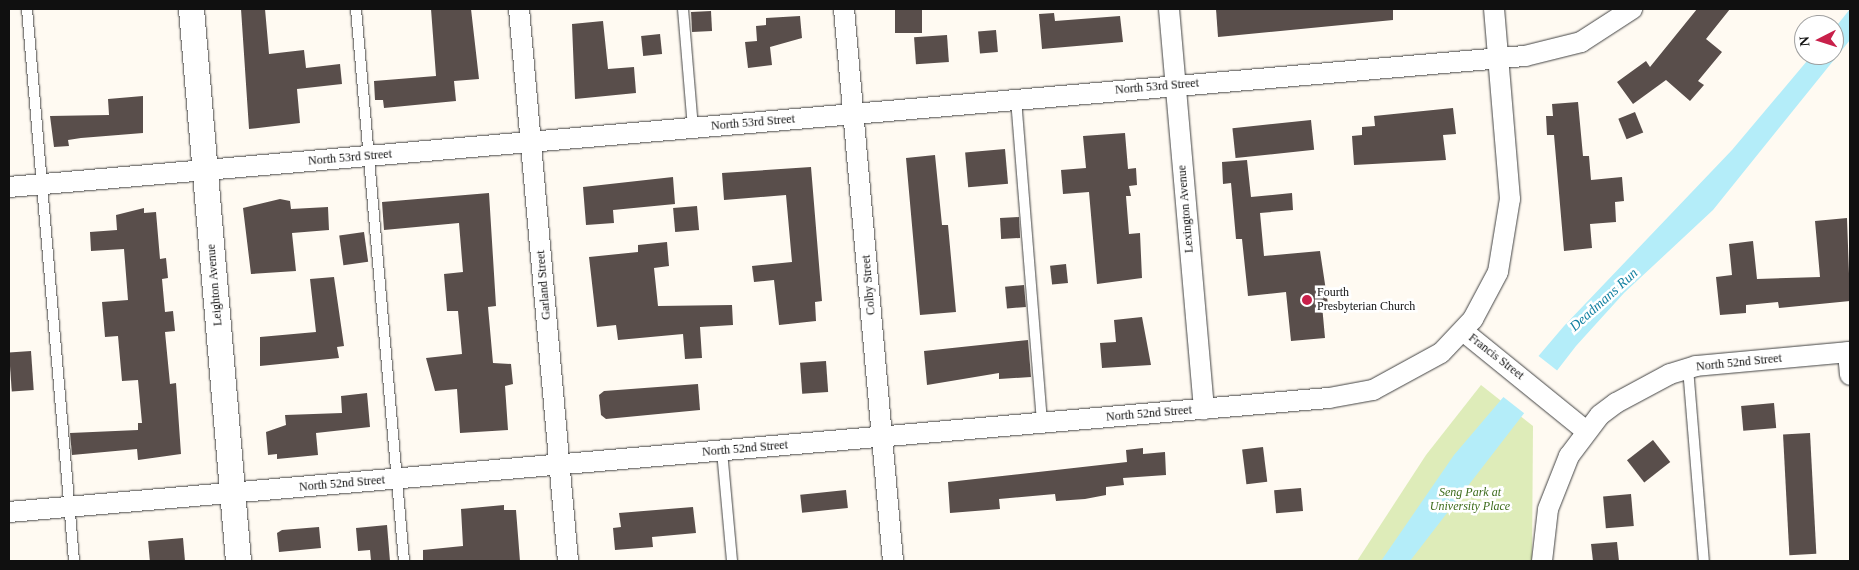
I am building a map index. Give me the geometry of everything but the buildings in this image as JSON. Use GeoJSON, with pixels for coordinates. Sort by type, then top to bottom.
{"type":"FeatureCollection","features":[{"type":"Feature","properties":{"kind":"street","name":"Leighton Avenue"},"geometry":{"type":"LineString","coordinates":[[191,9],[238,561]]}},
{"type":"Feature","properties":{"kind":"street","name":"Garland Street"},"geometry":{"type":"LineString","coordinates":[[519,9],[568,561]]}},
{"type":"Feature","properties":{"kind":"street","name":"Colby Street"},"geometry":{"type":"LineString","coordinates":[[844,9],[893,561]]}},
{"type":"Feature","properties":{"kind":"street","name":"Lexington Avenue"},"geometry":{"type":"LineString","coordinates":[[1169,9],[1204,409]]}},
{"type":"Feature","properties":{"kind":"street","name":"Francis Street"},"geometry":{"type":"LineString","coordinates":[[1494,9],[1510,217],[1498,272],[1463,331],[1546,396],[1586,431]]}},
{"type":"Feature","properties":{"kind":"street","name":"North 53rd Street"},"geometry":{"type":"LineString","coordinates":[[9,187],[1498,59],[1570,46],[1632,9]]}},
{"type":"Feature","properties":{"kind":"street","name":"North 52nd Street"},"geometry":{"type":"LineString","coordinates":[[9,512],[1204,409],[1373,390],[1430,362],[1463,331]]}},
{"type":"Feature","properties":{"kind":"street","name":"North 52nd Street"},"geometry":{"type":"LineString","coordinates":[[1586,431],[1631,394],[1688,368],[1849,352]]}},
{"type":"Feature","properties":{"kind":"street"},"geometry":{"type":"LineString","coordinates":[[1849,352],[1850,375]]}},
{"type":"Feature","properties":{"kind":"street"},"geometry":{"type":"LineString","coordinates":[[1542,561],[1548,509],[1569,456],[1586,431]]}},
{"type":"Feature","properties":{"kind":"lane"},"geometry":{"type":"LineString","coordinates":[[27,9],[74,561]]}},
{"type":"Feature","properties":{"kind":"lane"},"geometry":{"type":"LineString","coordinates":[[356,9],[404,561]]}},
{"type":"Feature","properties":{"kind":"lane"},"geometry":{"type":"LineString","coordinates":[[683,9],[693,128]]}},
{"type":"Feature","properties":{"kind":"lane"},"geometry":{"type":"LineString","coordinates":[[1016,99],[1042,423]]}},
{"type":"Feature","properties":{"kind":"lane"},"geometry":{"type":"LineString","coordinates":[[1688,368],[1704,561]]}},
{"type":"Feature","properties":{"kind":"lane"},"geometry":{"type":"LineString","coordinates":[[722,451],[732,561]]}},
{"type":"Feature","properties":{"kind":"green space","name":"Seng Park at University Place"},"geometry":{"type":"Polygon","coordinates":[[[1481,385],[1533,426],[1532,561],[1357,561],[1426,455],[1481,385]]]}},
{"type":"Feature","properties":{"kind":"water"},"geometry":{"type":"Polygon","coordinates":[[[1850,9],[1850,40],[1844,47],[1844,16],[1850,9]]]}},
{"type":"Feature","properties":{"kind":"water","name":"Deadmans Run"},"geometry":{"type":"Polygon","coordinates":[[[1804,65],[1830,65],[1713,210],[1624,293],[1576,346],[1410,561],[1381,561],[1454,455],[1564,326],[1732,150],[1804,65]]]}},
{"type":"Feature","properties":{"kind":"pier"},"geometry":{"type":"Polygon","coordinates":[[[1536,354],[1558,371],[1525,414],[1503,397],[1536,354]]]}},
{"type":"Feature","properties":{"kind":"place","name":"Fourth Presbyterian Church"},"geometry":{"type":"Point","coordinates":[1307,300]}}]}
